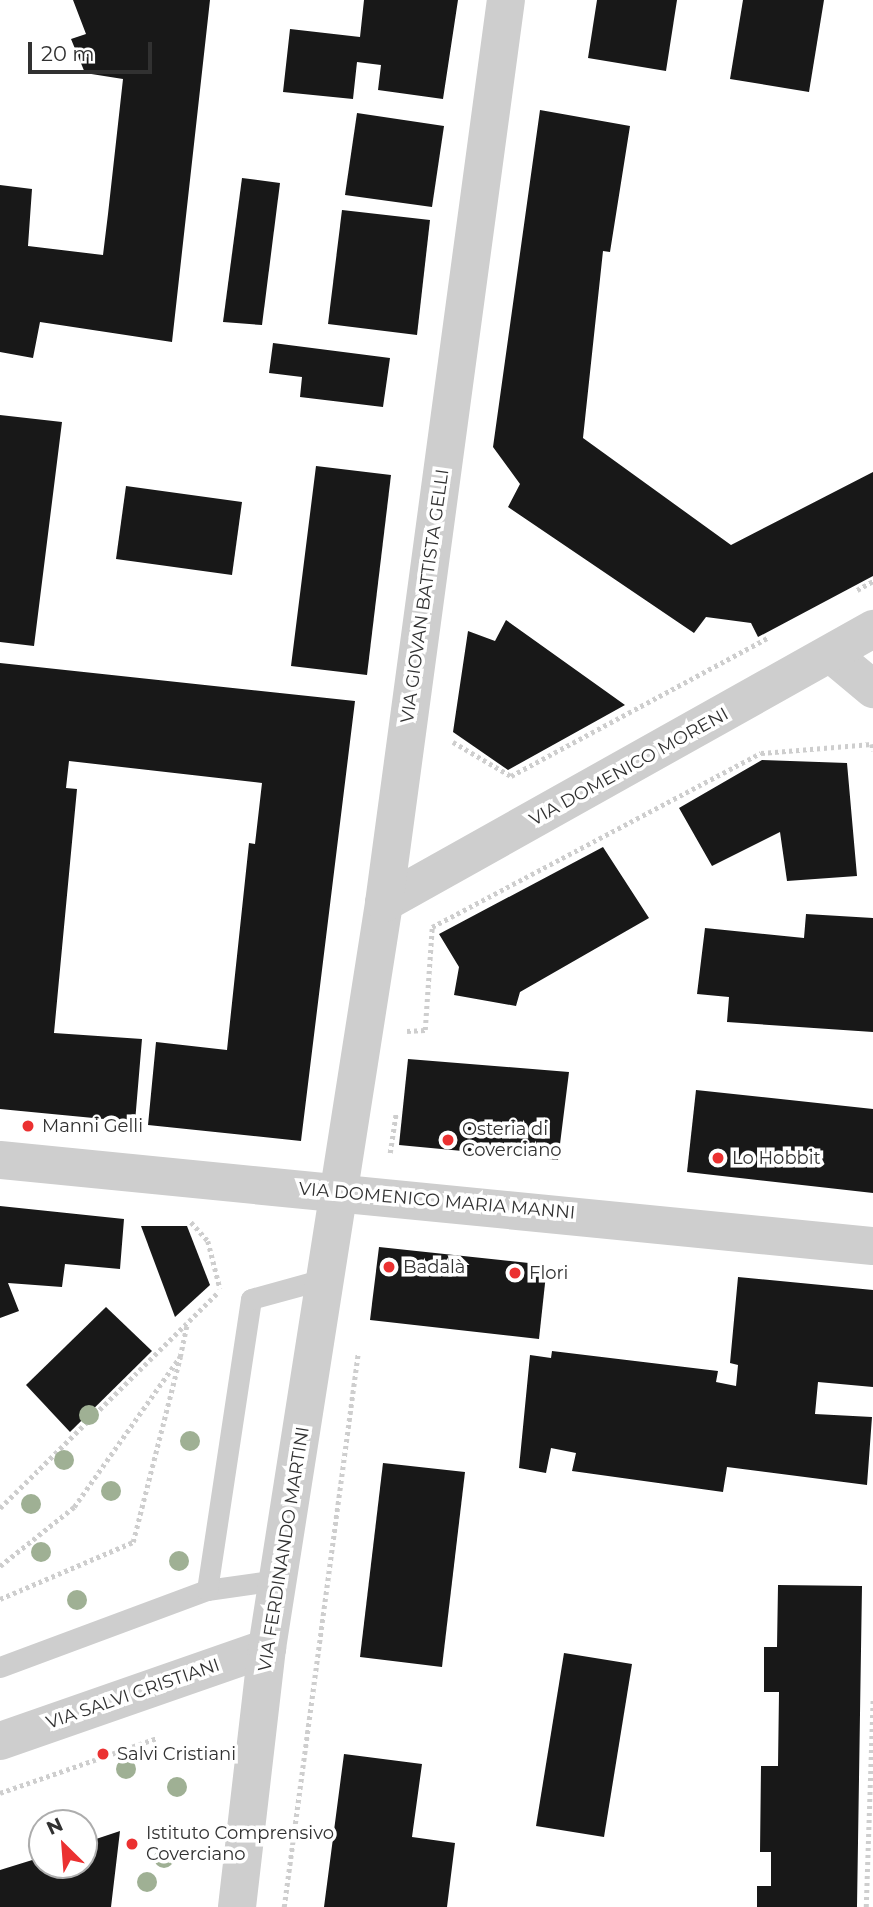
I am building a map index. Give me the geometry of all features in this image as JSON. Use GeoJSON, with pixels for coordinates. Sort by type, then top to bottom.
{"type":"FeatureCollection","features":[{"type":"Feature","properties":{"kind":"street","name":"VIA GIOVAN BATTISTA GELLI"},"geometry":{"type":"LineString","coordinates":[[341,1192],[384,903],[506,0]]}},
{"type":"Feature","properties":{"kind":"street","name":"VIA DOMENICO MORENI"},"geometry":{"type":"LineString","coordinates":[[384,903],[873,629]]}},
{"type":"Feature","properties":{"kind":"street"},"geometry":{"type":"LineString","coordinates":[[831,654],[873,689]]}},
{"type":"Feature","properties":{"kind":"street","name":"VIA DOMENICO MARIA MANNI"},"geometry":{"type":"LineString","coordinates":[[0,1160],[873,1246]]}},
{"type":"Feature","properties":{"kind":"street","name":"VIA FERDINANDO MARTINI"},"geometry":{"type":"LineString","coordinates":[[237,1907],[267,1648],[341,1192]]}},
{"type":"Feature","properties":{"kind":"street","name":"VIA SALVI CRISTIANI"},"geometry":{"type":"LineString","coordinates":[[0,1741],[267,1648]]}},
{"type":"Feature","properties":{"kind":"lane"},"geometry":{"type":"LineString","coordinates":[[207,1590],[251,1299],[327,1278]]}},
{"type":"Feature","properties":{"kind":"lane"},"geometry":{"type":"LineString","coordinates":[[0,1667],[207,1590],[278,1580]]}},
{"type":"Feature","properties":{"kind":"path"},"geometry":{"type":"LineString","coordinates":[[849,594],[873,581]]}},
{"type":"Feature","properties":{"kind":"path"},"geometry":{"type":"LineString","coordinates":[[453,742],[511,776],[776,633]]}},
{"type":"Feature","properties":{"kind":"path"},"geometry":{"type":"LineString","coordinates":[[405,1043],[407,1029],[425,1030],[432,928],[761,752],[872,744],[873,751]]}},
{"type":"Feature","properties":{"kind":"path"},"geometry":{"type":"LineString","coordinates":[[390,1153],[398,1098]]}},
{"type":"Feature","properties":{"kind":"path"},"geometry":{"type":"LineString","coordinates":[[184,1219],[198,1224],[208,1241],[220,1290],[219,1302]]}},
{"type":"Feature","properties":{"kind":"path"},"geometry":{"type":"LineString","coordinates":[[0,1508],[220,1290]]}},
{"type":"Feature","properties":{"kind":"path"},"geometry":{"type":"LineString","coordinates":[[0,1599],[133,1542],[187,1323]]}},
{"type":"Feature","properties":{"kind":"path"},"geometry":{"type":"LineString","coordinates":[[284,1907],[359,1347]]}},
{"type":"Feature","properties":{"kind":"path"},"geometry":{"type":"LineString","coordinates":[[0,1566],[74,1507],[180,1357]]}},
{"type":"Feature","properties":{"kind":"path"},"geometry":{"type":"LineString","coordinates":[[866,1907],[873,1699]]}},
{"type":"Feature","properties":{"kind":"path"},"geometry":{"type":"LineString","coordinates":[[0,1793],[157,1738]]}},
{"type":"Feature","properties":{"kind":"building"},"geometry":{"type":"Polygon","coordinates":[[[73,0],[210,0],[172,342],[40,322],[33,358],[0,352],[0,185],[32,189],[28,246],[103,255],[108,214],[123,79],[85,73],[71,39],[86,34],[73,0]]]}},
{"type":"Feature","properties":{"kind":"building"},"geometry":{"type":"Polygon","coordinates":[[[364,0],[458,0],[443,99],[378,90],[381,65],[357,62],[353,99],[283,92],[290,29],[360,37],[364,0]]]}},
{"type":"Feature","properties":{"kind":"building"},"geometry":{"type":"Polygon","coordinates":[[[597,0],[677,0],[666,71],[588,58],[597,0]]]}},
{"type":"Feature","properties":{"kind":"building"},"geometry":{"type":"Polygon","coordinates":[[[743,0],[824,0],[809,92],[730,79],[743,0]]]}},
{"type":"Feature","properties":{"kind":"building"},"geometry":{"type":"Polygon","coordinates":[[[540,110],[630,126],[610,252],[603,251],[583,438],[731,545],[873,472],[873,576],[758,637],[751,623],[706,617],[694,633],[508,507],[520,484],[493,447],[540,110]]]}},
{"type":"Feature","properties":{"kind":"building"},"geometry":{"type":"Polygon","coordinates":[[[357,113],[444,126],[432,207],[345,195],[357,113]]]}},
{"type":"Feature","properties":{"kind":"building"},"geometry":{"type":"Polygon","coordinates":[[[242,178],[280,183],[262,325],[223,322],[242,178]]]}},
{"type":"Feature","properties":{"kind":"building"},"geometry":{"type":"Polygon","coordinates":[[[342,210],[430,220],[417,335],[328,324],[342,210]]]}},
{"type":"Feature","properties":{"kind":"building"},"geometry":{"type":"Polygon","coordinates":[[[273,343],[390,358],[383,407],[300,397],[302,377],[269,373],[273,343]]]}},
{"type":"Feature","properties":{"kind":"building"},"geometry":{"type":"Polygon","coordinates":[[[0,415],[62,422],[34,646],[0,642],[0,415]]]}},
{"type":"Feature","properties":{"kind":"building"},"geometry":{"type":"Polygon","coordinates":[[[316,466],[391,475],[367,675],[291,666],[316,466]]]}},
{"type":"Feature","properties":{"kind":"building"},"geometry":{"type":"Polygon","coordinates":[[[126,486],[242,502],[232,575],[116,559],[126,486]]]}},
{"type":"Feature","properties":{"kind":"building"},"geometry":{"type":"Polygon","coordinates":[[[506,620],[625,705],[508,770],[453,732],[468,631],[495,641],[506,620]]]}},
{"type":"Feature","properties":{"kind":"building"},"geometry":{"type":"Polygon","coordinates":[[[0,663],[355,701],[301,1141],[148,1125],[156,1042],[227,1050],[249,843],[255,844],[262,783],[69,761],[66,788],[77,789],[54,1033],[142,1039],[135,1122],[0,1109],[0,663]]]}},
{"type":"Feature","properties":{"kind":"building"},"geometry":{"type":"Polygon","coordinates":[[[762,760],[847,763],[857,876],[787,881],[780,832],[712,866],[679,808],[762,760]]]}},
{"type":"Feature","properties":{"kind":"building"},"geometry":{"type":"Polygon","coordinates":[[[603,847],[649,918],[520,992],[516,1006],[454,995],[459,967],[439,934],[603,847]]]}},
{"type":"Feature","properties":{"kind":"building"},"geometry":{"type":"Polygon","coordinates":[[[806,914],[873,918],[873,1032],[727,1022],[729,997],[697,994],[705,928],[804,938],[806,914]]]}},
{"type":"Feature","properties":{"kind":"building"},"geometry":{"type":"Polygon","coordinates":[[[408,1059],[569,1072],[558,1160],[399,1145],[408,1059]]]}},
{"type":"Feature","properties":{"kind":"building"},"geometry":{"type":"Polygon","coordinates":[[[696,1090],[873,1109],[873,1193],[687,1172],[696,1090]]]}},
{"type":"Feature","properties":{"kind":"building"},"geometry":{"type":"Polygon","coordinates":[[[0,1206],[124,1219],[120,1269],[65,1264],[62,1287],[8,1283],[19,1311],[0,1318],[0,1206]]]}},
{"type":"Feature","properties":{"kind":"building"},"geometry":{"type":"Polygon","coordinates":[[[141,1226],[187,1226],[210,1285],[175,1317],[141,1226]]]}},
{"type":"Feature","properties":{"kind":"building"},"geometry":{"type":"Polygon","coordinates":[[[379,1247],[547,1265],[539,1339],[370,1320],[379,1247]]]}},
{"type":"Feature","properties":{"kind":"building"},"geometry":{"type":"Polygon","coordinates":[[[738,1277],[873,1290],[873,1387],[818,1382],[815,1414],[872,1417],[867,1485],[727,1467],[723,1492],[572,1471],[576,1453],[551,1448],[546,1473],[519,1468],[530,1355],[551,1358],[552,1351],[718,1371],[716,1382],[736,1386],[738,1365],[730,1363],[738,1277]]]}},
{"type":"Feature","properties":{"kind":"building"},"geometry":{"type":"Polygon","coordinates":[[[106,1307],[152,1351],[70,1432],[26,1385],[106,1307]]]}},
{"type":"Feature","properties":{"kind":"building"},"geometry":{"type":"Polygon","coordinates":[[[383,1463],[465,1472],[442,1667],[360,1657],[383,1463]]]}},
{"type":"Feature","properties":{"kind":"building"},"geometry":{"type":"Polygon","coordinates":[[[778,1585],[862,1586],[857,1907],[757,1907],[757,1886],[771,1886],[771,1852],[760,1852],[761,1766],[778,1766],[779,1692],[764,1692],[764,1647],[777,1647],[778,1585]]]}},
{"type":"Feature","properties":{"kind":"building"},"geometry":{"type":"Polygon","coordinates":[[[564,1653],[632,1664],[604,1837],[536,1826],[564,1653]]]}},
{"type":"Feature","properties":{"kind":"building"},"geometry":{"type":"Polygon","coordinates":[[[344,1754],[422,1764],[412,1837],[455,1843],[447,1907],[324,1907],[344,1754]]]}},
{"type":"Feature","properties":{"kind":"building"},"geometry":{"type":"Polygon","coordinates":[[[120,1831],[111,1907],[0,1907],[0,1870],[28,1861],[28,1879],[98,1879],[98,1838],[120,1831]]]}},
{"type":"Feature","properties":{"kind":"place","name":"Manni Gelli"},"geometry":{"type":"Point","coordinates":[28,1126]}},
{"type":"Feature","properties":{"kind":"place","name":"Osteria di Coverciano"},"geometry":{"type":"Point","coordinates":[448,1140]}},
{"type":"Feature","properties":{"kind":"place","name":"Lo Hobbit"},"geometry":{"type":"Point","coordinates":[718,1158]}},
{"type":"Feature","properties":{"kind":"place","name":"Badalà"},"geometry":{"type":"Point","coordinates":[389,1267]}},
{"type":"Feature","properties":{"kind":"place","name":"Flori"},"geometry":{"type":"Point","coordinates":[515,1273]}},
{"type":"Feature","properties":{"kind":"place","name":"Salvi Cristiani"},"geometry":{"type":"Point","coordinates":[103,1754]}},
{"type":"Feature","properties":{"kind":"place","name":"Istituto Comprensivo Coverciano"},"geometry":{"type":"Point","coordinates":[132,1844]}}]}
